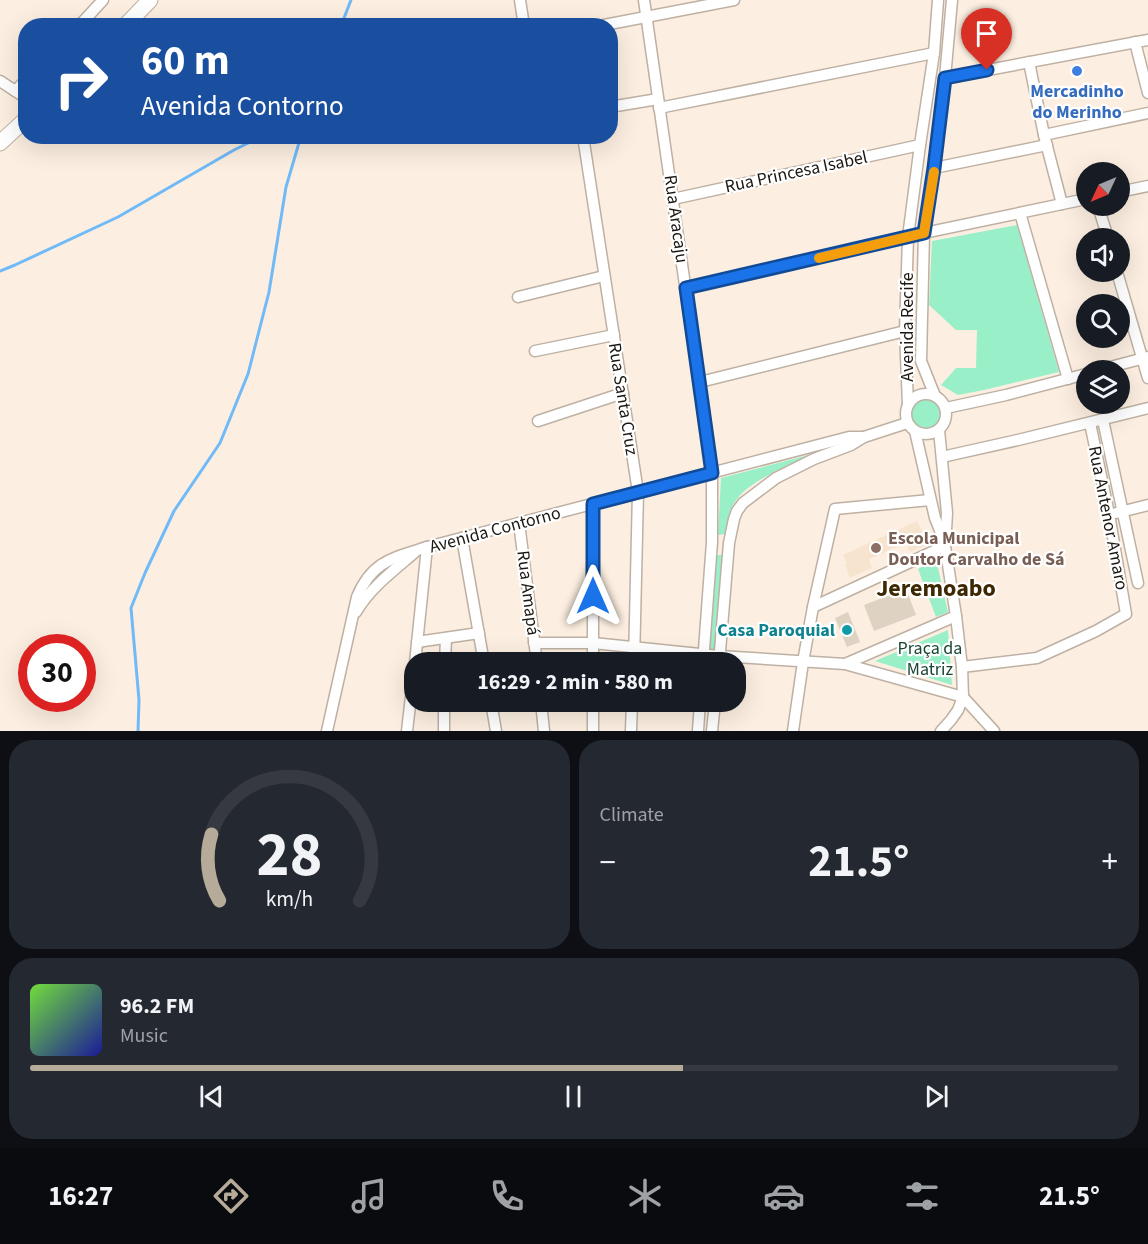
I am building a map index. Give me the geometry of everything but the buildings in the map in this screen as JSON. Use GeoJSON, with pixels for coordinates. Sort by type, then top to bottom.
{"type":"FeatureCollection","features":[{"type":"Feature","properties":{"kind":"highway"},"geometry":{"type":"LineString","coordinates":[[133,18],[150,0]]}},
{"type":"Feature","properties":{"kind":"highway"},"geometry":{"type":"LineString","coordinates":[[0,143],[18,126]]}},
{"type":"Feature","properties":{"kind":"street"},"geometry":{"type":"LineString","coordinates":[[86,18],[103,0]]}},
{"type":"Feature","properties":{"kind":"street"},"geometry":{"type":"LineString","coordinates":[[519,0],[522,18]]}},
{"type":"Feature","properties":{"kind":"street","name":"Rua Aracaju"},"geometry":{"type":"LineString","coordinates":[[644,0],[712,473],[712,542],[703,652]]}},
{"type":"Feature","properties":{"kind":"street"},"geometry":{"type":"LineString","coordinates":[[618,22],[734,0]]}},
{"type":"Feature","properties":{"kind":"street","name":"Avenida Recife"},"geometry":{"type":"LineString","coordinates":[[908,405],[905,331],[908,237],[934,53],[938,0]]}},
{"type":"Feature","properties":{"kind":"street","name":"Avenida Recife"},"geometry":{"type":"LineString","coordinates":[[935,396],[921,361],[924,233],[945,78],[952,0]]}},
{"type":"Feature","properties":{"kind":"street"},"geometry":{"type":"LineString","coordinates":[[945,78],[1148,40]]}},
{"type":"Feature","properties":{"kind":"street"},"geometry":{"type":"LineString","coordinates":[[1135,42],[1148,93]]}},
{"type":"Feature","properties":{"kind":"street"},"geometry":{"type":"LineString","coordinates":[[618,107],[659,104],[934,53]]}},
{"type":"Feature","properties":{"kind":"street"},"geometry":{"type":"LineString","coordinates":[[1029,62],[1062,204]]}},
{"type":"Feature","properties":{"kind":"street"},"geometry":{"type":"LineString","coordinates":[[0,81],[18,93]]}},
{"type":"Feature","properties":{"kind":"street"},"geometry":{"type":"LineString","coordinates":[[15,91],[18,88]]}},
{"type":"Feature","properties":{"kind":"street"},"geometry":{"type":"LineString","coordinates":[[934,168],[1148,112]]}},
{"type":"Feature","properties":{"kind":"street","name":"Rua Santa Cruz"},"geometry":{"type":"LineString","coordinates":[[584,144],[638,492],[634,652]]}},
{"type":"Feature","properties":{"kind":"street","name":"Rua Princesa Isabel"},"geometry":{"type":"LineString","coordinates":[[673,199],[920,145]]}},
{"type":"Feature","properties":{"kind":"street"},"geometry":{"type":"LineString","coordinates":[[1130,190],[1148,186]]}},
{"type":"Feature","properties":{"kind":"street"},"geometry":{"type":"LineString","coordinates":[[686,288],[924,233],[1076,201]]}},
{"type":"Feature","properties":{"kind":"street"},"geometry":{"type":"LineString","coordinates":[[1020,213],[1068,379]]}},
{"type":"Feature","properties":{"kind":"street"},"geometry":{"type":"LineString","coordinates":[[518,297],[604,276]]}},
{"type":"Feature","properties":{"kind":"street"},"geometry":{"type":"LineString","coordinates":[[1120,282],[1145,358],[1148,378]]}},
{"type":"Feature","properties":{"kind":"street"},"geometry":{"type":"LineString","coordinates":[[700,382],[905,331]]}},
{"type":"Feature","properties":{"kind":"street"},"geometry":{"type":"LineString","coordinates":[[535,351],[614,335]]}},
{"type":"Feature","properties":{"kind":"street"},"geometry":{"type":"LineString","coordinates":[[1130,362],[1145,358]]}},
{"type":"Feature","properties":{"kind":"street"},"geometry":{"type":"LineString","coordinates":[[946,408],[1076,377]]}},
{"type":"Feature","properties":{"kind":"street"},"geometry":{"type":"LineString","coordinates":[[538,421],[623,393]]}},
{"type":"Feature","properties":{"kind":"street"},"geometry":{"type":"LineString","coordinates":[[720,652],[729,543],[736,512],[743,502],[776,478],[864,437],[911,427],[921,434],[928,435],[939,430],[946,418],[946,408],[935,396],[922,394],[912,399],[906,412],[911,427],[935,518],[945,544],[962,667],[963,697],[958,710],[941,731]]}},
{"type":"Feature","properties":{"kind":"street"},"geometry":{"type":"LineString","coordinates":[[942,457],[1148,408]]}},
{"type":"Feature","properties":{"kind":"street","name":"Rua Antenor Amaro"},"geometry":{"type":"LineString","coordinates":[[1103,420],[1123,511],[1143,582]]}},
{"type":"Feature","properties":{"kind":"street","name":"Rua Antenor Amaro"},"geometry":{"type":"LineString","coordinates":[[962,667],[1037,658],[1096,631],[1126,614],[1109,514],[1090,423]]}},
{"type":"Feature","properties":{"kind":"street"},"geometry":{"type":"LineString","coordinates":[[939,430],[947,513],[945,544]]}},
{"type":"Feature","properties":{"kind":"street","name":"Avenida Contorno"},"geometry":{"type":"LineString","coordinates":[[327,731],[357,597],[370,574],[384,562],[397,556],[462,538],[849,436],[864,437]]}},
{"type":"Feature","properties":{"kind":"street"},"geometry":{"type":"LineString","coordinates":[[793,731],[813,607],[835,509],[930,500]]}},
{"type":"Feature","properties":{"kind":"street"},"geometry":{"type":"LineString","coordinates":[[593,504],[593,652]]}},
{"type":"Feature","properties":{"kind":"street"},"geometry":{"type":"LineString","coordinates":[[1109,514],[1148,505]]}},
{"type":"Feature","properties":{"kind":"street","name":"Rua Amapá"},"geometry":{"type":"LineString","coordinates":[[519,524],[535,652]]}},
{"type":"Feature","properties":{"kind":"street"},"geometry":{"type":"LineString","coordinates":[[462,538],[482,652]]}},
{"type":"Feature","properties":{"kind":"street"},"geometry":{"type":"LineString","coordinates":[[712,542],[729,543]]}},
{"type":"Feature","properties":{"kind":"street"},"geometry":{"type":"LineString","coordinates":[[813,607],[945,544]]}},
{"type":"Feature","properties":{"kind":"street"},"geometry":{"type":"LineString","coordinates":[[416,652],[422,549]]}},
{"type":"Feature","properties":{"kind":"street"},"geometry":{"type":"LineString","coordinates":[[1122,586],[1143,582]]}},
{"type":"Feature","properties":{"kind":"street"},"geometry":{"type":"LineString","coordinates":[[845,664],[956,616]]}},
{"type":"Feature","properties":{"kind":"street"},"geometry":{"type":"LineString","coordinates":[[417,642],[479,633]]}},
{"type":"Feature","properties":{"kind":"street"},"geometry":{"type":"LineString","coordinates":[[445,652],[446,638]]}},
{"type":"Feature","properties":{"kind":"street"},"geometry":{"type":"LineString","coordinates":[[534,642],[634,646],[668,652]]}},
{"type":"Feature","properties":{"kind":"street"},"geometry":{"type":"LineString","coordinates":[[746,660],[845,664],[963,697],[994,731]]}},
{"type":"Feature","properties":{"kind":"street"},"geometry":{"type":"LineString","coordinates":[[407,731],[409,712]]}},
{"type":"Feature","properties":{"kind":"street"},"geometry":{"type":"LineString","coordinates":[[444,712],[444,731]]}},
{"type":"Feature","properties":{"kind":"street"},"geometry":{"type":"LineString","coordinates":[[493,712],[496,731]]}},
{"type":"Feature","properties":{"kind":"street"},"geometry":{"type":"LineString","coordinates":[[542,712],[544,731]]}},
{"type":"Feature","properties":{"kind":"street"},"geometry":{"type":"LineString","coordinates":[[593,712],[593,731]]}},
{"type":"Feature","properties":{"kind":"street"},"geometry":{"type":"LineString","coordinates":[[631,731],[632,712]]}},
{"type":"Feature","properties":{"kind":"street"},"geometry":{"type":"LineString","coordinates":[[698,731],[699,712]]}},
{"type":"Feature","properties":{"kind":"street"},"geometry":{"type":"LineString","coordinates":[[712,731],[714,712]]}},
{"type":"Feature","properties":{"kind":"shaded area","name":"Escola Municipal Doutor Carvalho de Sá"},"geometry":{"type":"Polygon","coordinates":[[[917,521],[928,544],[910,552],[906,543],[869,559],[872,568],[850,578],[843,555],[917,521]]]}},
{"type":"Feature","properties":{"kind":"green space"},"geometry":{"type":"Polygon","coordinates":[[[1017,225],[1059,372],[958,395],[941,385],[956,368],[976,368],[977,330],[956,330],[929,305],[932,241],[1017,225]]]}},
{"type":"Feature","properties":{"kind":"green space"},"geometry":{"type":"Polygon","coordinates":[[[926,400],[936,404],[940,414],[936,424],[926,428],[916,424],[912,414],[916,404],[926,400]]]}},
{"type":"Feature","properties":{"kind":"green space"},"geometry":{"type":"Polygon","coordinates":[[[809,455],[770,474],[743,492],[732,507],[725,534],[718,535],[721,478],[809,455]]]}},
{"type":"Feature","properties":{"kind":"green space"},"geometry":{"type":"Polygon","coordinates":[[[717,555],[723,555],[715,651],[710,650],[717,555]]]}},
{"type":"Feature","properties":{"kind":"green space"},"geometry":{"type":"Polygon","coordinates":[[[936,559],[948,612],[936,617],[918,569],[936,559]]]}},
{"type":"Feature","properties":{"kind":"green space","name":"Praça da Matriz"},"geometry":{"type":"Polygon","coordinates":[[[948,630],[952,685],[875,661],[948,630]]]}},
{"type":"Feature","properties":{"kind":"waterway"},"geometry":{"type":"LineString","coordinates":[[344,18],[351,0]]}},
{"type":"Feature","properties":{"kind":"waterway"},"geometry":{"type":"LineString","coordinates":[[0,271],[118,217],[246,144]]}},
{"type":"Feature","properties":{"kind":"waterway"},"geometry":{"type":"LineString","coordinates":[[138,731],[139,700],[131,608],[174,511],[220,443],[248,374],[269,292],[286,187],[299,144]]}},
{"type":"Feature","properties":{"kind":"slow traffic"},"geometry":{"type":"LineString","coordinates":[[819,258],[924,233],[934,172]]}},
{"type":"Feature","properties":{"kind":"place","name":"Mercadinho do Merinho"},"geometry":{"type":"Point","coordinates":[1077,71]}},
{"type":"Feature","properties":{"kind":"place","name":"Escola Municipal Doutor Carvalho de Sá"},"geometry":{"type":"Point","coordinates":[876,548]}},
{"type":"Feature","properties":{"kind":"place","name":"Casa Paroquial"},"geometry":{"type":"Point","coordinates":[847,630]}},
{"type":"Feature","properties":{"kind":"district","name":"Jeremoabo"},"geometry":{"type":"Point","coordinates":[936,588]}},
{"type":"Feature","properties":{"kind":"route"},"geometry":{"type":"LineString","coordinates":[[593,596],[593,504],[712,473],[686,288],[924,233],[945,78],[987,70]]}}]}
